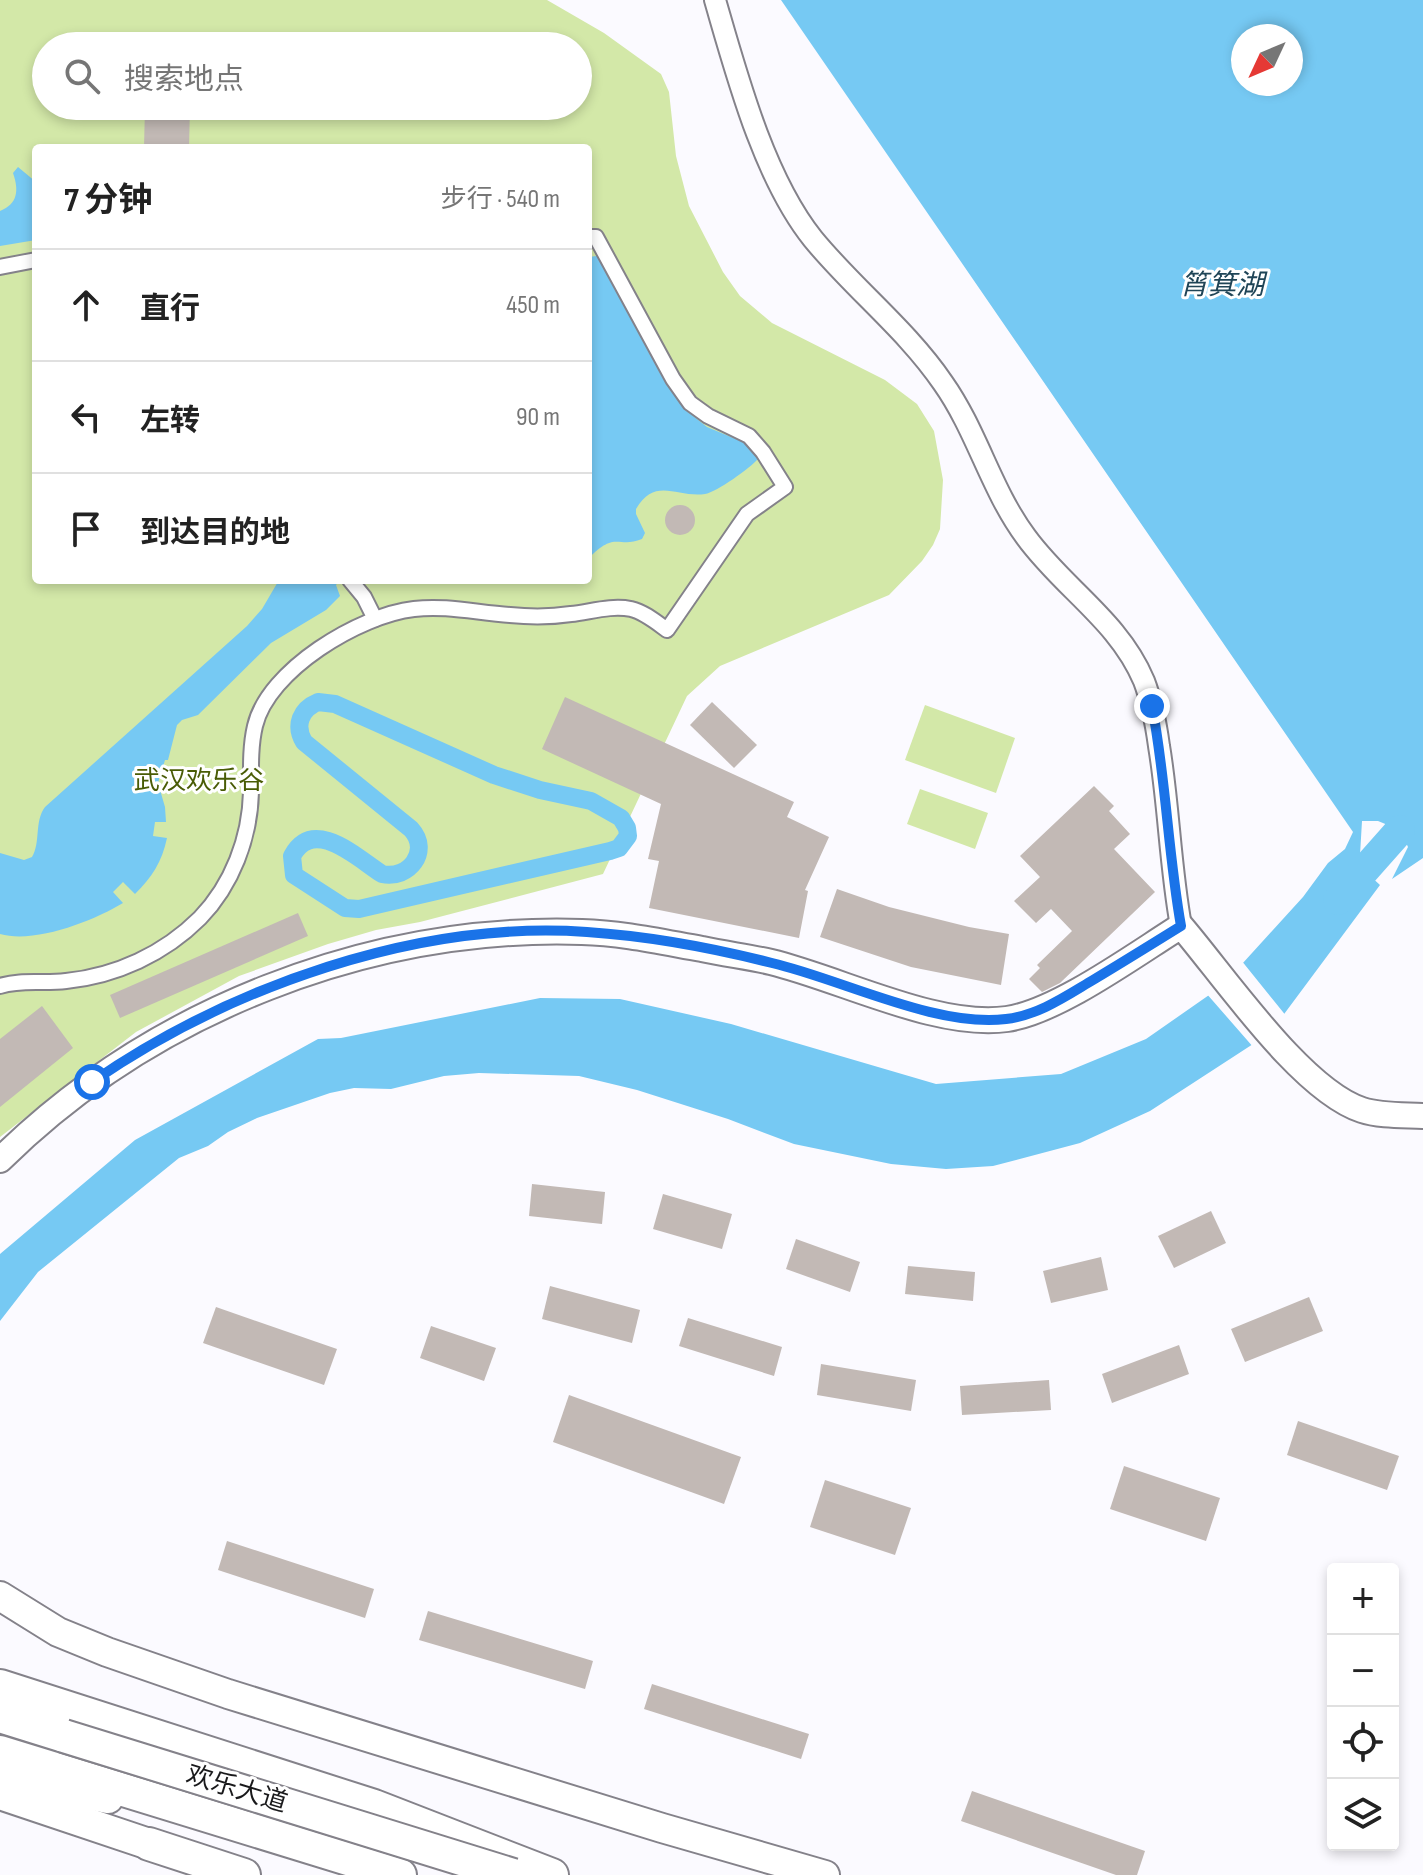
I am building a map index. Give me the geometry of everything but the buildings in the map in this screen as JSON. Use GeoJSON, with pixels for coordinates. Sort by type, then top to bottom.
{"type":"FeatureCollection","features":[{"type":"Feature","properties":{"kind":"highway"},"geometry":{"type":"LineString","coordinates":[[0,1686],[374,1806],[552,1875]]}},
{"type":"Feature","properties":{"kind":"highway","name":"欢乐大道"},"geometry":{"type":"LineString","coordinates":[[0,1716],[513,1875]]}},
{"type":"Feature","properties":{"kind":"highway","name":"欢乐大道"},"geometry":{"type":"LineString","coordinates":[[0,1752],[400,1875]]}},
{"type":"Feature","properties":{"kind":"highway"},"geometry":{"type":"LineString","coordinates":[[149,1844],[244,1875]]}},
{"type":"Feature","properties":{"kind":"main road"},"geometry":{"type":"LineString","coordinates":[[0,1596],[58,1632],[228,1694],[825,1875]]}},
{"type":"Feature","properties":{"kind":"main road","name":"欢乐大道"},"geometry":{"type":"LineString","coordinates":[[0,1723],[352,1835],[528,1875]]}},
{"type":"Feature","properties":{"kind":"main road","name":"欢乐大道"},"geometry":{"type":"LineString","coordinates":[[0,1776],[105,1797],[351,1875]]}},
{"type":"Feature","properties":{"kind":"main road"},"geometry":{"type":"LineString","coordinates":[[0,1794],[149,1844]]}},
{"type":"Feature","properties":{"kind":"street"},"geometry":{"type":"LineString","coordinates":[[718,10],[767,159],[791,207],[813,239],[937,374],[955,401],[1006,508],[1024,535],[1106,621],[1135,663],[1152,706],[1181,926],[1315,1082],[1362,1110],[1423,1116]]}},
{"type":"Feature","properties":{"kind":"street"},"geometry":{"type":"LineString","coordinates":[[0,986],[22,981],[63,982],[108,974],[161,949],[199,919],[228,881],[240,850],[251,797],[255,726],[263,705],[281,681],[313,653],[375,619],[399,611],[424,608],[532,616],[620,607],[642,613],[667,630],[747,514],[785,487],[749,436],[708,416],[690,403],[673,379],[596,237],[592,237]]}},
{"type":"Feature","properties":{"kind":"street"},"geometry":{"type":"LineString","coordinates":[[0,267],[32,261]]}},
{"type":"Feature","properties":{"kind":"street"},"geometry":{"type":"LineString","coordinates":[[353,584],[375,619]]}},
{"type":"Feature","properties":{"kind":"street"},"geometry":{"type":"LineString","coordinates":[[0,1160],[92,1082],[177,1030],[292,978],[396,948],[510,932],[585,932],[637,937],[771,962],[946,1016],[988,1021],[1023,1016],[1053,1004],[1181,926]]}},
{"type":"Feature","properties":{"kind":"green space","name":"武汉欢乐谷"},"geometry":{"type":"Polygon","coordinates":[[[0,0],[547,0],[604,33],[661,74],[669,92],[676,156],[689,206],[723,272],[740,296],[772,323],[885,380],[917,404],[934,431],[943,480],[940,529],[922,561],[889,595],[720,666],[687,696],[603,874],[328,944],[239,976],[136,1032],[0,1137],[0,0]]]}},
{"type":"Feature","properties":{"kind":"green space"},"geometry":{"type":"Polygon","coordinates":[[[925,705],[1015,738],[996,793],[905,760],[925,705]]]}},
{"type":"Feature","properties":{"kind":"green space"},"geometry":{"type":"Polygon","coordinates":[[[920,789],[988,813],[975,849],[907,824],[920,789]]]}},
{"type":"Feature","properties":{"kind":"water","name":"筲箕湖"},"geometry":{"type":"Polygon","coordinates":[[[781,0],[1423,0],[1423,858],[1392,879],[1408,847],[1400,830],[1378,821],[1362,821],[1360,855],[1356,863],[1380,885],[1270,1033],[1150,1111],[1080,1143],[993,1166],[946,1169],[891,1164],[794,1144],[637,1090],[579,1076],[479,1073],[444,1076],[391,1089],[354,1088],[257,1118],[208,1146],[179,1158],[38,1272],[0,1321],[0,1254],[135,1140],[318,1039],[341,1038],[540,998],[620,999],[731,1024],[936,1084],[1061,1074],[1146,1039],[1222,986],[1303,897],[1328,863],[1345,849],[1353,832],[781,0]]]}},
{"type":"Feature","properties":{"kind":"water"},"geometry":{"type":"Polygon","coordinates":[[[18,167],[32,179],[32,241],[0,246],[0,211],[16,196],[13,173],[18,167]]]}},
{"type":"Feature","properties":{"kind":"water"},"geometry":{"type":"Polygon","coordinates":[[[597,256],[668,384],[687,411],[707,427],[743,442],[758,459],[733,479],[705,494],[651,493],[636,509],[645,533],[642,539],[611,542],[592,555],[592,257],[597,256]]]}},
{"type":"Feature","properties":{"kind":"water"},"geometry":{"type":"Polygon","coordinates":[[[277,584],[337,584],[340,596],[326,610],[271,643],[198,715],[177,725],[158,783],[166,822],[155,822],[153,836],[167,838],[156,869],[135,894],[123,882],[113,892],[123,903],[96,917],[63,929],[30,936],[0,934],[0,853],[24,860],[32,857],[45,807],[247,626],[262,609],[277,584]]]}},
{"type":"Feature","properties":{"kind":"pier"},"geometry":{"type":"Polygon","coordinates":[[[1241,960],[1287,1017],[1272,1036],[1254,1048],[1206,993],[1241,960]]]}},
{"type":"Feature","properties":{"kind":"waterway"},"geometry":{"type":"LineString","coordinates":[[318,702],[335,704],[494,775],[540,790],[591,801],[621,818],[628,836],[619,848],[610,851],[359,909],[345,908],[294,875],[292,856],[301,845],[312,840],[324,840],[348,851],[382,874],[392,875],[401,873],[414,862],[419,846],[411,829],[304,742],[300,730],[301,718],[307,709],[318,702]]}},
{"type":"Feature","properties":{"kind":"waterway"},"geometry":{"type":"LineString","coordinates":[[1338,900],[1400,830]]}},
{"type":"Feature","properties":{"kind":"route"},"geometry":{"type":"LineString","coordinates":[[92,1082],[177,1030],[292,978],[396,948],[510,932],[585,932],[637,937],[771,962],[946,1016],[988,1021],[1023,1016],[1053,1004],[1181,926],[1164,776],[1152,706]]}}]}
